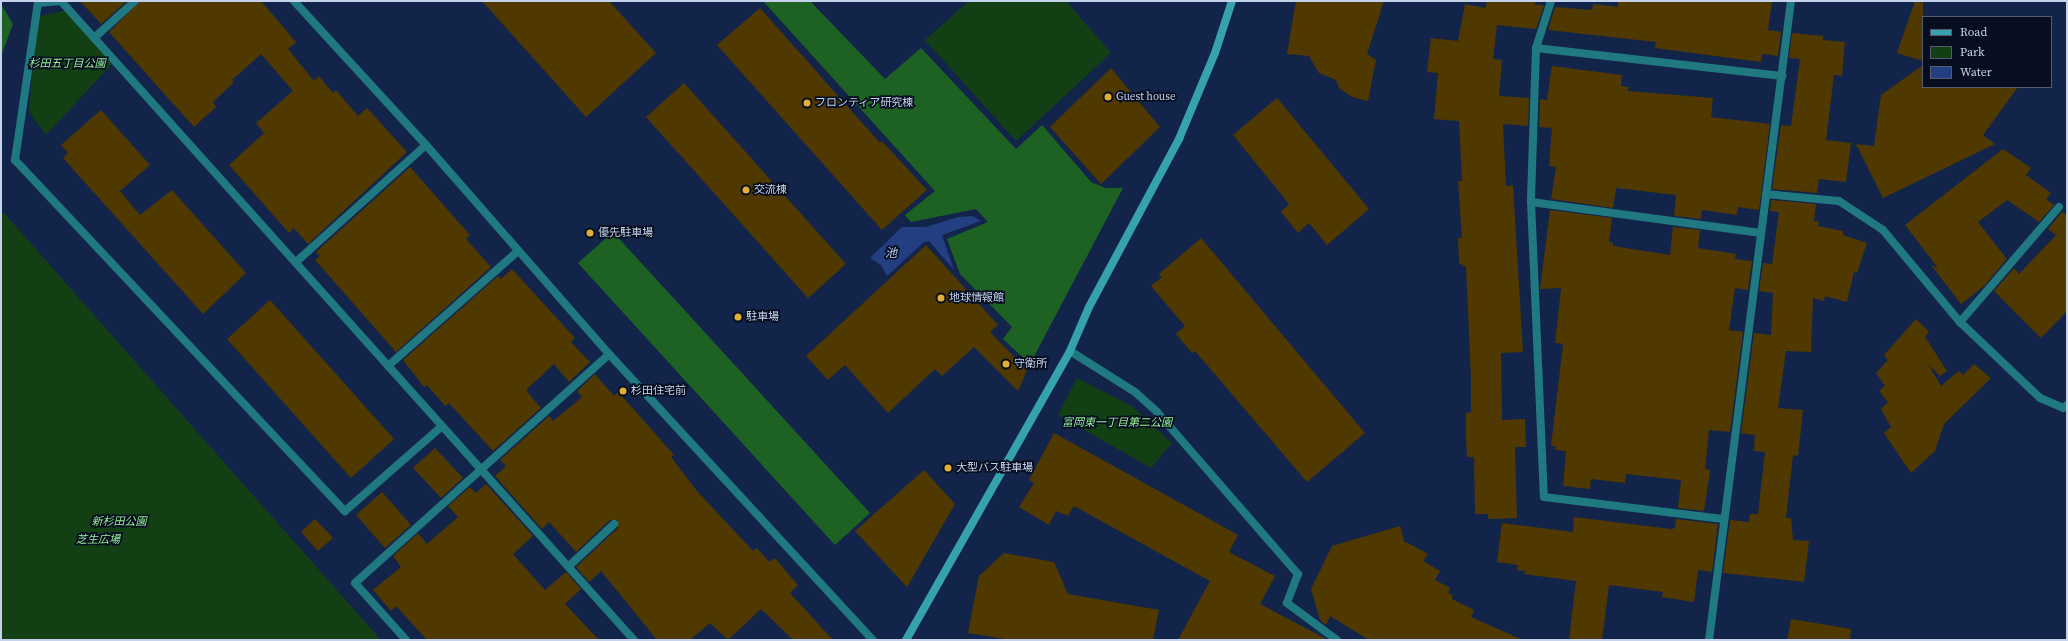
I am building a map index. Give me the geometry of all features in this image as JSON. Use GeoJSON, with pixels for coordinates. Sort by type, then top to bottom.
{"type":"FeatureCollection","features":[{"type":"Feature","properties":{"kind":"street"},"geometry":{"type":"LineString","coordinates":[[442,426],[345,511],[15,160],[38,3],[61,1],[634,640]]}},
{"type":"Feature","properties":{"kind":"street"},"geometry":{"type":"LineString","coordinates":[[94,38],[135,1]]}},
{"type":"Feature","properties":{"kind":"street"},"geometry":{"type":"LineString","coordinates":[[294,1],[426,145],[609,354],[873,640]]}},
{"type":"Feature","properties":{"kind":"street"},"geometry":{"type":"LineString","coordinates":[[906,640],[1070,351],[1089,307],[1179,139],[1215,54],[1232,1]]}},
{"type":"Feature","properties":{"kind":"street"},"geometry":{"type":"LineString","coordinates":[[1552,1],[1536,48],[1531,202],[1544,497],[1723,519]]}},
{"type":"Feature","properties":{"kind":"street"},"geometry":{"type":"LineString","coordinates":[[1709,640],[1723,519],[1791,1]]}},
{"type":"Feature","properties":{"kind":"street"},"geometry":{"type":"LineString","coordinates":[[1536,48],[1782,76]]}},
{"type":"Feature","properties":{"kind":"street"},"geometry":{"type":"LineString","coordinates":[[296,262],[426,145]]}},
{"type":"Feature","properties":{"kind":"street"},"geometry":{"type":"LineString","coordinates":[[1766,194],[1839,201],[1877,226],[1913,265],[1960,322],[2040,398],[2063,408],[2067,405]]}},
{"type":"Feature","properties":{"kind":"street"},"geometry":{"type":"LineString","coordinates":[[1531,202],[1761,233]]}},
{"type":"Feature","properties":{"kind":"street"},"geometry":{"type":"LineString","coordinates":[[1960,322],[2059,208]]}},
{"type":"Feature","properties":{"kind":"street"},"geometry":{"type":"LineString","coordinates":[[388,366],[518,251]]}},
{"type":"Feature","properties":{"kind":"street"},"geometry":{"type":"LineString","coordinates":[[1070,351],[1135,392],[1157,412],[1298,574],[1287,603],[1337,640]]}},
{"type":"Feature","properties":{"kind":"street"},"geometry":{"type":"LineString","coordinates":[[406,640],[355,583],[609,354]]}},
{"type":"Feature","properties":{"kind":"street"},"geometry":{"type":"LineString","coordinates":[[569,566],[614,524]]}},
{"type":"Feature","properties":{"kind":"green space"},"geometry":{"type":"Polygon","coordinates":[[[763,1],[810,1],[885,79],[921,48],[1016,149],[1042,125],[1091,182],[1106,188],[1123,188],[1030,364],[1003,339],[1012,327],[960,274],[947,239],[988,222],[976,209],[911,222],[905,215],[935,191],[763,1]]]}},
{"type":"Feature","properties":{"kind":"green space"},"geometry":{"type":"Polygon","coordinates":[[[969,1],[1066,1],[1111,53],[1016,141],[925,40],[969,1]]]}},
{"type":"Feature","properties":{"kind":"green space"},"geometry":{"type":"Polygon","coordinates":[[[1,4],[13,24],[1,56],[1,4]]]}},
{"type":"Feature","properties":{"kind":"green space","name":"杉田五丁目公園"},"geometry":{"type":"Polygon","coordinates":[[[67,10],[112,64],[46,135],[29,112],[37,17],[67,10]]]}},
{"type":"Feature","properties":{"kind":"green space","name":"新杉田公園"},"geometry":{"type":"Polygon","coordinates":[[[1,213],[4,213],[381,640],[1,640],[1,213]]]}},
{"type":"Feature","properties":{"kind":"green space"},"geometry":{"type":"Polygon","coordinates":[[[613,232],[870,513],[835,545],[578,263],[613,232]]]}},
{"type":"Feature","properties":{"kind":"green space","name":"富岡東一丁目第二公園"},"geometry":{"type":"Polygon","coordinates":[[[1077,378],[1132,406],[1172,443],[1151,468],[1058,415],[1077,378]]]}},
{"type":"Feature","properties":{"kind":"water","name":"池"},"geometry":{"type":"Polygon","coordinates":[[[973,216],[981,221],[942,235],[954,270],[929,241],[924,242],[887,276],[881,265],[870,258],[902,227],[926,227],[958,217],[973,216]]]}},
{"type":"Feature","properties":{"kind":"building"},"geometry":{"type":"Polygon","coordinates":[[[80,1],[127,1],[101,24],[80,1]]]}},
{"type":"Feature","properties":{"kind":"building"},"geometry":{"type":"Polygon","coordinates":[[[140,1],[261,1],[296,42],[288,49],[314,81],[319,76],[333,93],[336,90],[358,116],[367,108],[407,152],[308,244],[294,228],[289,233],[229,165],[264,133],[256,123],[293,91],[261,54],[232,80],[234,82],[213,102],[216,107],[194,127],[109,32],[140,1]]]}},
{"type":"Feature","properties":{"kind":"building"},"geometry":{"type":"Polygon","coordinates":[[[482,1],[609,1],[656,53],[586,117],[482,1]]]}},
{"type":"Feature","properties":{"kind":"building"},"geometry":{"type":"Polygon","coordinates":[[[1296,1],[1384,1],[1367,54],[1376,60],[1368,101],[1352,97],[1339,88],[1336,80],[1319,73],[1309,56],[1287,54],[1296,1]]]}},
{"type":"Feature","properties":{"kind":"building"},"geometry":{"type":"Polygon","coordinates":[[[1487,1],[1536,1],[1535,5],[1544,5],[1536,29],[1497,25],[1493,59],[1502,60],[1499,96],[1529,98],[1528,126],[1503,124],[1506,186],[1513,185],[1523,352],[1501,353],[1502,420],[1525,419],[1526,447],[1515,447],[1517,518],[1488,519],[1488,514],[1475,514],[1474,457],[1467,457],[1466,413],[1471,412],[1471,379],[1466,267],[1459,263],[1458,238],[1462,238],[1458,181],[1462,181],[1459,121],[1434,119],[1438,73],[1427,72],[1431,38],[1458,41],[1465,4],[1485,8],[1487,1]]]}},
{"type":"Feature","properties":{"kind":"building"},"geometry":{"type":"Polygon","coordinates":[[[1618,1],[1772,1],[1768,30],[1781,32],[1778,56],[1762,54],[1761,62],[1655,48],[1656,42],[1548,30],[1555,7],[1592,10],[1593,4],[1618,7],[1618,1]]]}},
{"type":"Feature","properties":{"kind":"building"},"geometry":{"type":"Polygon","coordinates":[[[1915,1],[1923,1],[1922,61],[1897,53],[1915,1]]]}},
{"type":"Feature","properties":{"kind":"building","name":"フロンティア研究棟"},"geometry":{"type":"Polygon","coordinates":[[[760,8],[880,143],[882,141],[927,190],[882,230],[717,45],[760,8]]]}},
{"type":"Feature","properties":{"kind":"building"},"geometry":{"type":"Polygon","coordinates":[[[1792,33],[1823,36],[1823,40],[1845,42],[1842,76],[1834,75],[1826,140],[1851,143],[1846,182],[1819,179],[1817,193],[1772,189],[1781,125],[1791,126],[1800,59],[1789,58],[1792,33]]]}},
{"type":"Feature","properties":{"kind":"building"},"geometry":{"type":"Polygon","coordinates":[[[1552,66],[1622,75],[1621,86],[1629,87],[1628,91],[1713,98],[1711,117],[1770,124],[1759,210],[1738,207],[1737,215],[1702,210],[1701,219],[1674,216],[1676,195],[1616,188],[1613,208],[1551,199],[1556,167],[1549,166],[1552,128],[1539,127],[1540,99],[1547,100],[1552,66]]]}},
{"type":"Feature","properties":{"kind":"building"},"geometry":{"type":"Polygon","coordinates":[[[1922,66],[1922,88],[2017,88],[1983,135],[1995,144],[1883,198],[1856,144],[1874,146],[1881,95],[1922,66]]]}},
{"type":"Feature","properties":{"kind":"building","name":"Guest house"},"geometry":{"type":"Polygon","coordinates":[[[1111,68],[1160,127],[1101,184],[1050,127],[1111,68]]]}},
{"type":"Feature","properties":{"kind":"building","name":"交流棟"},"geometry":{"type":"Polygon","coordinates":[[[684,83],[846,264],[808,298],[646,117],[684,83]]]}},
{"type":"Feature","properties":{"kind":"building"},"geometry":{"type":"Polygon","coordinates":[[[1277,98],[1369,209],[1327,245],[1309,223],[1298,233],[1281,212],[1289,204],[1233,135],[1277,98]]]}},
{"type":"Feature","properties":{"kind":"building"},"geometry":{"type":"Polygon","coordinates":[[[101,110],[150,165],[120,191],[140,215],[172,190],[246,273],[203,314],[63,158],[68,153],[61,145],[101,110]]]}},
{"type":"Feature","properties":{"kind":"building"},"geometry":{"type":"Polygon","coordinates":[[[2003,149],[2031,168],[2026,175],[2051,193],[2046,199],[2054,205],[2039,222],[2007,200],[1978,222],[2007,259],[1984,286],[1961,304],[1931,265],[1938,268],[1905,225],[2003,149]]]}},
{"type":"Feature","properties":{"kind":"building"},"geometry":{"type":"Polygon","coordinates":[[[410,167],[470,235],[466,239],[491,267],[396,352],[315,260],[320,256],[316,252],[410,167]]]}},
{"type":"Feature","properties":{"kind":"building"},"geometry":{"type":"Polygon","coordinates":[[[1771,200],[1816,204],[1814,221],[1819,222],[1818,226],[1843,231],[1843,235],[1867,243],[1857,273],[1854,272],[1847,302],[1825,296],[1824,301],[1813,298],[1811,352],[1786,351],[1778,408],[1803,410],[1798,456],[1793,455],[1786,518],[1791,518],[1793,540],[1809,541],[1804,582],[1723,573],[1730,520],[1749,522],[1750,514],[1758,514],[1765,452],[1754,451],[1755,435],[1741,433],[1754,333],[1771,335],[1773,293],[1759,291],[1763,263],[1772,264],[1779,212],[1770,211],[1771,200]]]}},
{"type":"Feature","properties":{"kind":"building"},"geometry":{"type":"Polygon","coordinates":[[[1550,210],[1612,218],[1609,242],[1613,243],[1613,246],[1670,255],[1673,227],[1700,230],[1698,248],[1736,254],[1735,259],[1752,261],[1748,290],[1735,288],[1729,330],[1743,332],[1730,432],[1709,430],[1705,469],[1710,470],[1704,511],[1678,508],[1681,480],[1626,474],[1625,483],[1591,479],[1590,489],[1563,486],[1566,451],[1555,450],[1556,446],[1551,446],[1563,344],[1555,343],[1561,288],[1540,289],[1550,210]]]}},
{"type":"Feature","properties":{"kind":"building"},"geometry":{"type":"Polygon","coordinates":[[[2062,212],[2067,215],[2067,311],[2041,338],[1994,291],[2014,268],[2019,274],[2056,235],[2048,229],[2062,212]]]}},
{"type":"Feature","properties":{"kind":"building"},"geometry":{"type":"Polygon","coordinates":[[[1201,238],[1365,433],[1307,482],[1195,351],[1192,353],[1176,334],[1185,326],[1151,286],[1162,277],[1159,274],[1201,238]]]}},
{"type":"Feature","properties":{"kind":"building","name":"地球情報館"},"geometry":{"type":"Polygon","coordinates":[[[926,245],[998,325],[990,332],[1027,370],[1018,391],[974,347],[942,376],[935,369],[888,413],[845,365],[828,380],[806,356],[926,245]]]}},
{"type":"Feature","properties":{"kind":"building"},"geometry":{"type":"Polygon","coordinates":[[[512,269],[575,338],[571,342],[590,362],[569,382],[554,364],[526,390],[541,408],[493,451],[449,403],[445,406],[427,385],[424,387],[403,360],[498,276],[501,279],[512,269]]]}},
{"type":"Feature","properties":{"kind":"building"},"geometry":{"type":"Polygon","coordinates":[[[270,300],[394,439],[351,478],[227,339],[270,300]]]}},
{"type":"Feature","properties":{"kind":"building"},"geometry":{"type":"Polygon","coordinates":[[[1916,319],[1929,332],[1925,337],[1947,371],[1940,376],[1928,364],[1941,386],[1959,371],[1963,375],[1974,364],[1991,378],[1944,424],[1935,451],[1911,473],[1884,433],[1891,427],[1881,409],[1888,402],[1879,391],[1885,386],[1876,373],[1888,360],[1884,355],[1916,319]]]}},
{"type":"Feature","properties":{"kind":"building"},"geometry":{"type":"Polygon","coordinates":[[[595,374],[614,396],[618,392],[637,413],[674,455],[671,457],[697,491],[753,551],[757,548],[769,562],[775,558],[798,585],[790,593],[833,640],[793,640],[761,609],[728,640],[710,623],[690,640],[657,640],[601,571],[589,582],[576,567],[618,528],[618,520],[610,520],[576,552],[549,522],[542,529],[495,476],[506,466],[500,460],[549,416],[553,421],[582,397],[577,391],[595,374]]]}},
{"type":"Feature","properties":{"kind":"building"},"geometry":{"type":"Polygon","coordinates":[[[1054,433],[1238,535],[1229,552],[1275,576],[1260,604],[1328,640],[1178,640],[1210,581],[1074,506],[1068,516],[1056,511],[1049,525],[1019,507],[1034,483],[1029,480],[1054,433]]]}},
{"type":"Feature","properties":{"kind":"building"},"geometry":{"type":"Polygon","coordinates":[[[435,448],[463,478],[441,498],[413,468],[435,448]]]}},
{"type":"Feature","properties":{"kind":"building"},"geometry":{"type":"Polygon","coordinates":[[[924,470],[955,504],[907,587],[855,531],[924,470]]]}},
{"type":"Feature","properties":{"kind":"building"},"geometry":{"type":"Polygon","coordinates":[[[486,484],[533,536],[513,554],[545,590],[566,572],[581,589],[565,604],[599,640],[427,640],[396,606],[391,611],[373,590],[401,567],[393,556],[418,533],[427,544],[458,517],[448,506],[470,487],[476,493],[486,484]]]}},
{"type":"Feature","properties":{"kind":"building"},"geometry":{"type":"Polygon","coordinates":[[[382,492],[411,525],[385,548],[356,515],[382,492]]]}},
{"type":"Feature","properties":{"kind":"building"},"geometry":{"type":"Polygon","coordinates":[[[1574,517],[1671,529],[1675,528],[1676,519],[1718,524],[1712,572],[1698,570],[1694,602],[1662,597],[1663,592],[1609,585],[1602,640],[1569,640],[1576,581],[1524,574],[1525,571],[1517,570],[1518,565],[1497,562],[1502,523],[1573,532],[1574,517]]]}},
{"type":"Feature","properties":{"kind":"building"},"geometry":{"type":"Polygon","coordinates":[[[315,519],[333,538],[318,551],[301,532],[315,519]]]}},
{"type":"Feature","properties":{"kind":"building"},"geometry":{"type":"Polygon","coordinates":[[[1400,526],[1404,541],[1428,554],[1423,561],[1440,571],[1435,580],[1450,588],[1448,593],[1453,595],[1452,599],[1474,610],[1471,617],[1523,640],[1369,640],[1330,616],[1326,625],[1320,620],[1311,589],[1332,546],[1400,526]]]}},
{"type":"Feature","properties":{"kind":"building"},"geometry":{"type":"Polygon","coordinates":[[[1004,553],[1054,562],[1068,594],[1159,610],[1153,640],[1011,640],[968,633],[979,576],[1004,553]]]}},
{"type":"Feature","properties":{"kind":"building"},"geometry":{"type":"Polygon","coordinates":[[[1791,619],[1851,629],[1850,640],[1787,640],[1791,619]]]}},
{"type":"Feature","properties":{"kind":"place","name":"Guest house"},"geometry":{"type":"Point","coordinates":[1108,97]}},
{"type":"Feature","properties":{"kind":"place","name":"フロンティア研究棟"},"geometry":{"type":"Point","coordinates":[807,103]}},
{"type":"Feature","properties":{"kind":"place","name":"交流棟"},"geometry":{"type":"Point","coordinates":[746,190]}},
{"type":"Feature","properties":{"kind":"place","name":"優先駐車場"},"geometry":{"type":"Point","coordinates":[590,233]}},
{"type":"Feature","properties":{"kind":"place","name":"地球情報館"},"geometry":{"type":"Point","coordinates":[941,298]}},
{"type":"Feature","properties":{"kind":"place","name":"駐車場"},"geometry":{"type":"Point","coordinates":[738,317]}},
{"type":"Feature","properties":{"kind":"place","name":"守衛所"},"geometry":{"type":"Point","coordinates":[1006,364]}},
{"type":"Feature","properties":{"kind":"place","name":"杉田住宅前"},"geometry":{"type":"Point","coordinates":[623,391]}},
{"type":"Feature","properties":{"kind":"place","name":"大型バス駐車場"},"geometry":{"type":"Point","coordinates":[948,468]}},
{"type":"Feature","properties":{"kind":"park label","name":"芝生広場"},"geometry":{"type":"Point","coordinates":[98,540]}}]}
